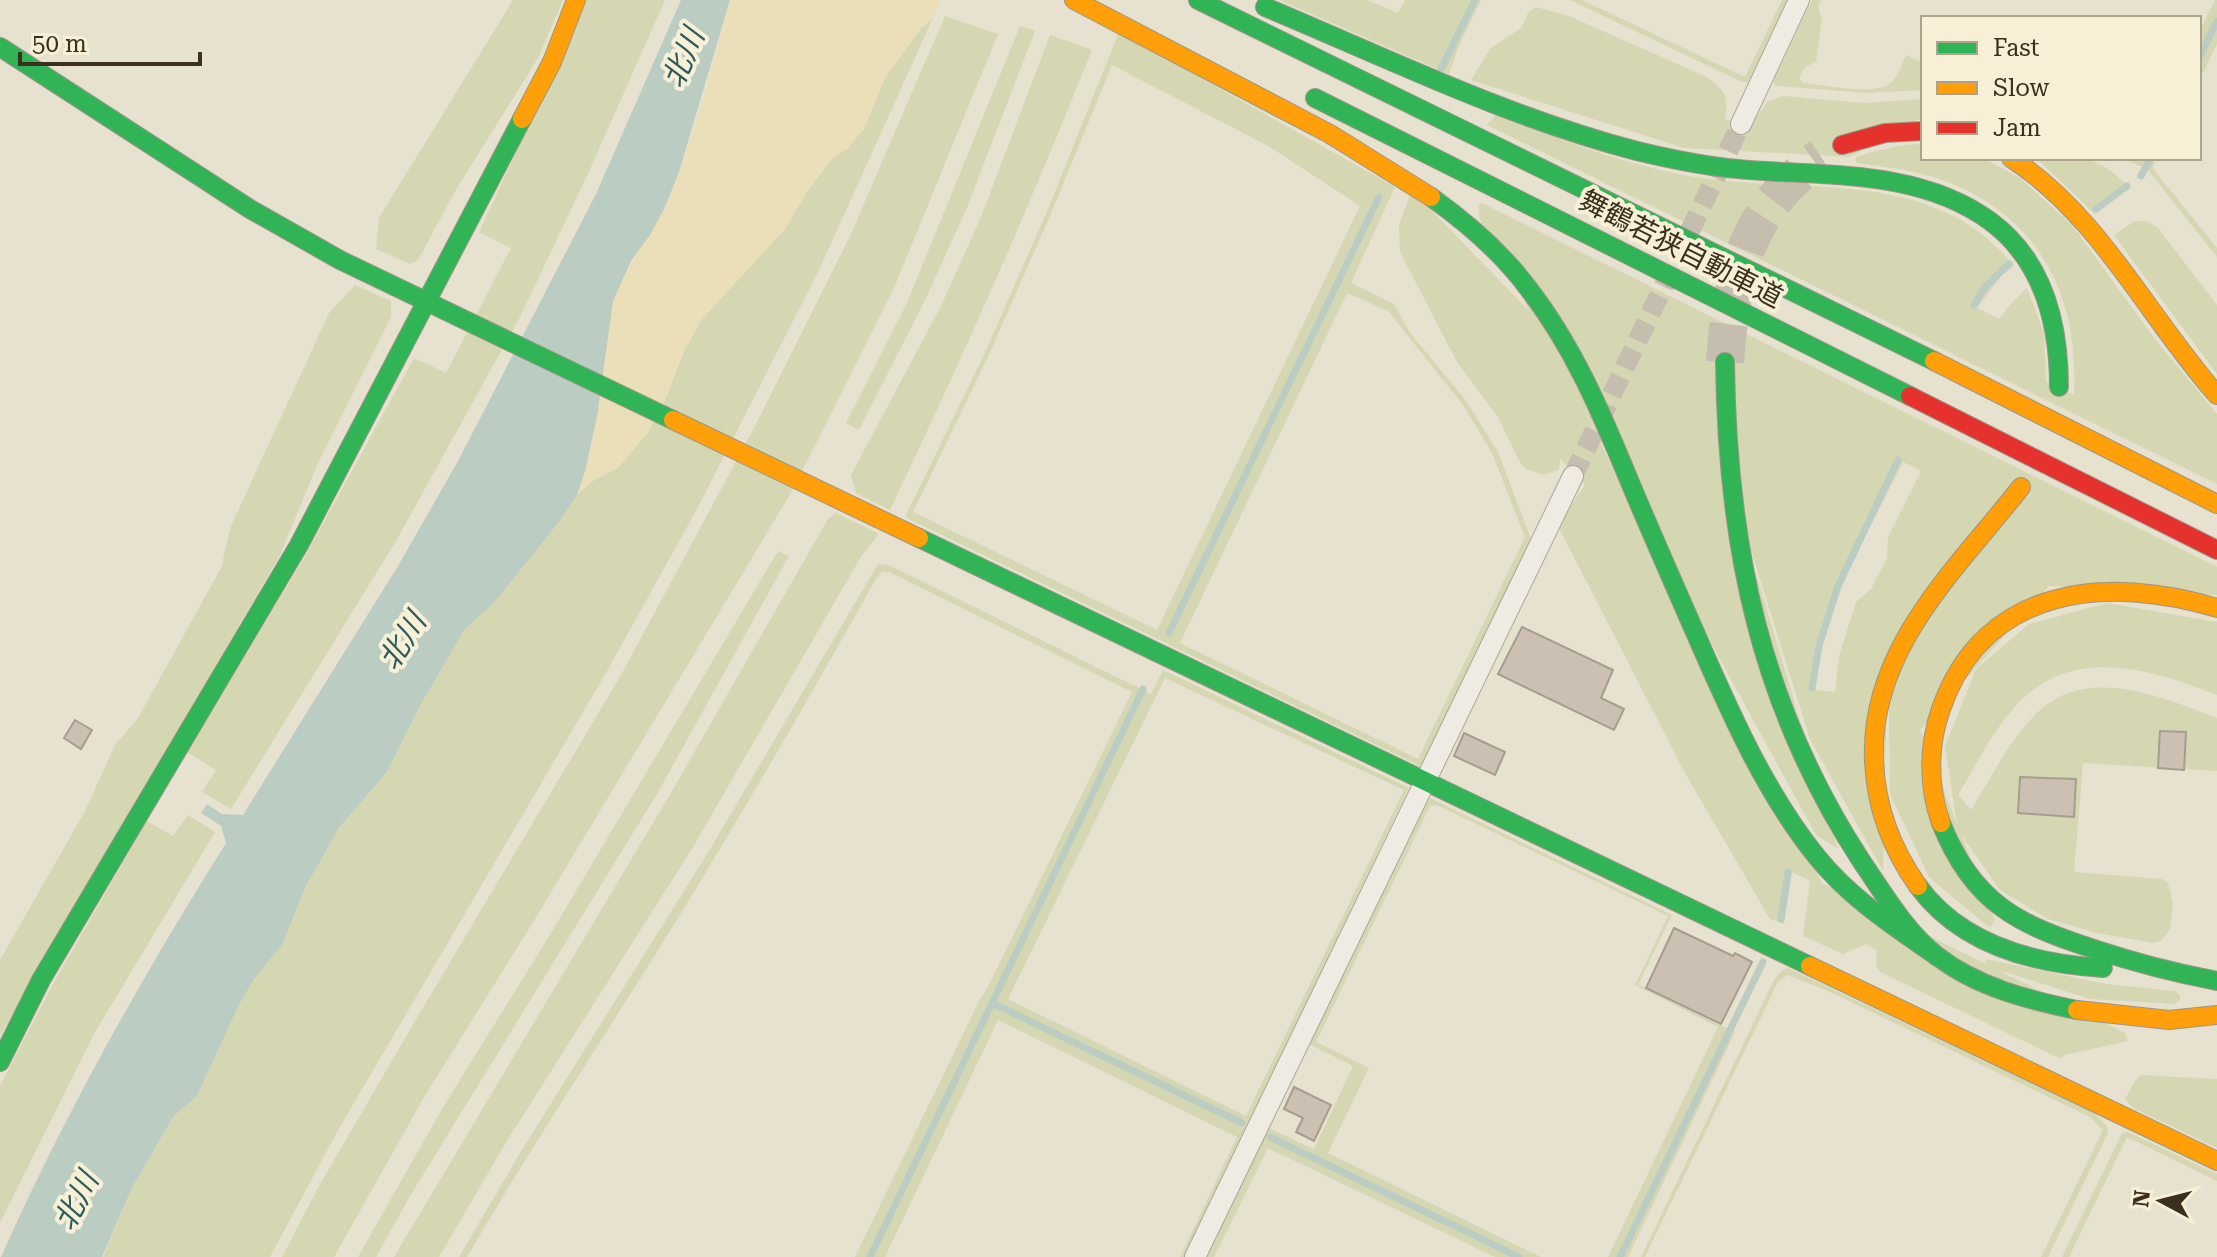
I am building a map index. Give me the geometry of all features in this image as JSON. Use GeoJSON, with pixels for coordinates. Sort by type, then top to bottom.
{"type":"FeatureCollection","features":[{"type":"Feature","properties":{"kind":"main road"},"geometry":{"type":"LineString","coordinates":[[0,1062],[41,980],[299,545],[552,62],[576,0]]}},
{"type":"Feature","properties":{"kind":"main road"},"geometry":{"type":"LineString","coordinates":[[1074,0],[1279,105],[1420,189],[1456,215],[1509,265],[1562,337],[1595,398],[1653,537],[1744,739],[1801,837],[1858,899],[1938,957],[1995,986],[2060,1006],[2123,1017],[2170,1020],[2217,1015]]}},
{"type":"Feature","properties":{"kind":"main road","name":"舞鶴若狭自動車道"},"geometry":{"type":"LineString","coordinates":[[1198,0],[2012,399],[2217,504]]}},
{"type":"Feature","properties":{"kind":"main road"},"geometry":{"type":"LineString","coordinates":[[1248,0],[1584,135],[1659,156],[1736,169],[1872,178],[1926,190],[1967,207],[1990,220],[2005,234],[2037,276],[2056,325],[2060,355],[2059,387]]}},
{"type":"Feature","properties":{"kind":"main road"},"geometry":{"type":"LineString","coordinates":[[0,47],[250,209],[340,260],[2217,1161]]}},
{"type":"Feature","properties":{"kind":"main road","name":"舞鶴若狭自動車道"},"geometry":{"type":"LineString","coordinates":[[1298,90],[2217,550]]}},
{"type":"Feature","properties":{"kind":"main road"},"geometry":{"type":"LineString","coordinates":[[1842,145],[1885,133],[1921,131]]}},
{"type":"Feature","properties":{"kind":"main road"},"geometry":{"type":"LineString","coordinates":[[2014,160],[2034,173],[2078,214],[2168,336],[2217,395]]}},
{"type":"Feature","properties":{"kind":"main road"},"geometry":{"type":"LineString","coordinates":[[1725,362],[1725,436],[1732,514],[1745,587],[1769,670],[1804,757],[1841,830],[1907,926],[1938,957]]}},
{"type":"Feature","properties":{"kind":"main road"},"geometry":{"type":"LineString","coordinates":[[2021,487],[1932,598],[1910,630],[1889,671],[1875,713],[1872,740],[1875,794],[1883,823],[1895,851],[1929,899],[1948,918],[1994,946],[2036,961],[2166,972],[2217,981]]}},
{"type":"Feature","properties":{"kind":"main road"},"geometry":{"type":"LineString","coordinates":[[2166,972],[2043,932],[2011,916],[1983,894],[1953,854],[1935,809],[1931,786],[1932,735],[1948,687],[1962,666],[1992,632],[2026,610],[2070,595],[2113,590],[2157,594],[2217,608]]}},
{"type":"Feature","properties":{"kind":"street"},"geometry":{"type":"LineString","coordinates":[[1741,124],[1799,0]]}},
{"type":"Feature","properties":{"kind":"street"},"geometry":{"type":"LineString","coordinates":[[1195,1257],[1573,476]]}},
{"type":"Feature","properties":{"kind":"green space"},"geometry":{"type":"Polygon","coordinates":[[[513,0],[563,0],[538,58],[454,193],[418,260],[410,264],[376,249],[379,218],[513,0]]]}},
{"type":"Feature","properties":{"kind":"green space"},"geometry":{"type":"Polygon","coordinates":[[[587,0],[665,0],[520,317],[396,541],[231,809],[202,792],[216,770],[187,752],[303,560],[414,358],[446,373],[511,248],[479,232],[587,0]]]}},
{"type":"Feature","properties":{"kind":"green space"},"geometry":{"type":"Polygon","coordinates":[[[1279,0],[1367,0],[1398,13],[1405,0],[1481,0],[1449,74],[1279,0]]]}},
{"type":"Feature","properties":{"kind":"green space"},"geometry":{"type":"Polygon","coordinates":[[[1570,0],[1582,0],[1745,77],[1782,0],[1788,0],[1748,82],[1742,82],[1570,0]]]}},
{"type":"Feature","properties":{"kind":"green space"},"geometry":{"type":"Polygon","coordinates":[[[1812,0],[1821,0],[1818,7],[1822,20],[1816,62],[1805,67],[1799,79],[1803,83],[1873,89],[1891,83],[1906,55],[1921,62],[1921,90],[1866,93],[1777,86],[1773,82],[1812,0]]]}},
{"type":"Feature","properties":{"kind":"green space"},"geometry":{"type":"Polygon","coordinates":[[[2217,0],[2217,44],[2201,77],[2201,28],[2217,0]]]}},
{"type":"Feature","properties":{"kind":"green space"},"geometry":{"type":"Polygon","coordinates":[[[1536,7],[1569,16],[1707,77],[1724,95],[1725,119],[1750,127],[1767,102],[1783,96],[1865,103],[1921,99],[1921,118],[1850,157],[1684,148],[1471,80],[1491,48],[1521,28],[1529,11],[1536,7]]]}},
{"type":"Feature","properties":{"kind":"green space"},"geometry":{"type":"Polygon","coordinates":[[[945,16],[998,34],[894,288],[792,491],[423,1099],[334,1257],[282,1257],[319,1186],[418,1016],[621,675],[754,428],[850,236],[945,16]]]}},
{"type":"Feature","properties":{"kind":"green space"},"geometry":{"type":"Polygon","coordinates":[[[933,18],[819,270],[697,509],[607,671],[337,1132],[270,1257],[103,1257],[133,1186],[173,1117],[197,1096],[239,1005],[254,979],[282,945],[305,888],[339,828],[387,772],[420,706],[465,629],[494,603],[577,495],[591,482],[619,467],[662,408],[684,351],[702,319],[785,229],[808,190],[832,159],[848,148],[886,76],[921,28],[933,18]]]}},
{"type":"Feature","properties":{"kind":"green space"},"geometry":{"type":"Polygon","coordinates":[[[1020,26],[1035,31],[966,210],[926,298],[859,430],[846,423],[907,303],[1020,26]]]}},
{"type":"Feature","properties":{"kind":"green space"},"geometry":{"type":"Polygon","coordinates":[[[1119,32],[1395,187],[1351,283],[1394,304],[1411,334],[1467,402],[1498,452],[1531,539],[1420,766],[905,517],[983,357],[1046,214],[1119,32]],[[1112,65],[987,359],[913,512],[1157,630],[1360,206],[1270,147],[1112,65]],[[1347,293],[1180,643],[1418,759],[1525,537],[1492,453],[1463,405],[1388,311],[1347,293]]]}},
{"type":"Feature","properties":{"kind":"green space"},"geometry":{"type":"Polygon","coordinates":[[[1050,35],[1092,50],[995,282],[890,510],[856,493],[851,475],[941,306],[981,217],[1050,35]]]}},
{"type":"Feature","properties":{"kind":"green space"},"geometry":{"type":"Polygon","coordinates":[[[1497,114],[1588,149],[1683,175],[1860,190],[1903,198],[1943,211],[1981,233],[2014,266],[2001,276],[1977,308],[1999,319],[2027,288],[2044,333],[2046,382],[2074,395],[2074,356],[2068,319],[2057,285],[2041,255],[2020,228],[1993,206],[1960,187],[1914,172],[1856,163],[1856,157],[1889,148],[1921,144],[1921,160],[1987,160],[2020,178],[2072,225],[2154,338],[2217,414],[2217,484],[1487,125],[1497,114]]]}},
{"type":"Feature","properties":{"kind":"green space"},"geometry":{"type":"Polygon","coordinates":[[[2038,160],[2088,160],[2107,169],[2130,188],[2095,214],[2038,160]]]}},
{"type":"Feature","properties":{"kind":"green space"},"geometry":{"type":"Polygon","coordinates":[[[2128,160],[2156,160],[2154,170],[2217,248],[2217,257],[2148,170],[2128,160]]]}},
{"type":"Feature","properties":{"kind":"green space"},"geometry":{"type":"Polygon","coordinates":[[[1410,195],[1430,209],[1539,321],[1822,883],[2125,1033],[2128,1041],[2064,1055],[2061,1059],[1880,972],[1876,966],[1877,951],[1866,944],[1843,954],[1803,936],[1810,881],[1792,872],[1784,924],[1770,919],[1685,773],[1559,528],[1585,485],[1560,458],[1559,470],[1543,475],[1526,469],[1519,461],[1498,417],[1457,362],[1400,252],[1399,225],[1410,195]]]}},
{"type":"Feature","properties":{"kind":"green space"},"geometry":{"type":"Polygon","coordinates":[[[1482,203],[2217,567],[2217,595],[2049,586],[1920,730],[1995,920],[1990,928],[1929,877],[1890,794],[1888,642],[1883,871],[1810,739],[1711,422],[1838,849],[1816,835],[1480,220],[1478,205],[1482,203]],[[1903,462],[1861,544],[1827,630],[1816,690],[1835,692],[1839,656],[1856,602],[1871,589],[1887,558],[1888,537],[1921,471],[1903,462]]]}},
{"type":"Feature","properties":{"kind":"green space"},"geometry":{"type":"Polygon","coordinates":[[[2135,221],[2146,221],[2158,228],[2217,305],[2217,374],[2114,235],[2135,221]]]}},
{"type":"Feature","properties":{"kind":"green space"},"geometry":{"type":"Polygon","coordinates":[[[355,285],[391,301],[391,317],[318,463],[280,555],[0,1036],[0,960],[85,811],[115,745],[138,718],[221,568],[231,526],[329,313],[355,285]]]}},
{"type":"Feature","properties":{"kind":"green space"},"geometry":{"type":"Polygon","coordinates":[[[836,513],[879,534],[862,555],[693,847],[505,1144],[439,1257],[394,1257],[668,798],[828,519],[836,513]]]}},
{"type":"Feature","properties":{"kind":"green space"},"geometry":{"type":"Polygon","coordinates":[[[778,551],[789,556],[657,794],[410,1196],[376,1257],[358,1257],[442,1109],[551,933],[778,551]]]}},
{"type":"Feature","properties":{"kind":"green space"},"geometry":{"type":"Polygon","coordinates":[[[878,564],[889,565],[1151,694],[1163,670],[1409,788],[1185,1257],[1180,1257],[1237,1137],[998,1020],[885,1257],[855,1257],[1132,692],[889,572],[882,572],[691,897],[467,1257],[459,1257],[520,1153],[706,856],[878,564]],[[1165,678],[1008,999],[1246,1116],[1404,790],[1165,678]]]}},
{"type":"Feature","properties":{"kind":"green space"},"geometry":{"type":"Polygon","coordinates":[[[2107,603],[2217,622],[2217,695],[2136,670],[2109,667],[2083,669],[2057,676],[2033,690],[2011,711],[1989,741],[1958,795],[1971,810],[2009,747],[2027,724],[2057,698],[2078,690],[2125,689],[2173,701],[2217,718],[2217,771],[2083,763],[2074,872],[2162,879],[2168,883],[2173,903],[2170,929],[2161,941],[2154,943],[2097,933],[2048,919],[2000,890],[1958,830],[1945,746],[1976,669],[2029,624],[2107,603]]]}},
{"type":"Feature","properties":{"kind":"green space"},"geometry":{"type":"Polygon","coordinates":[[[1430,798],[1672,915],[1638,985],[1735,1032],[1628,1257],[1608,1257],[1718,1027],[1635,985],[1668,916],[1437,805],[1430,806],[1316,1042],[1369,1068],[1328,1153],[1541,1257],[1495,1257],[1268,1148],[1214,1257],[1206,1257],[1269,1128],[1314,1149],[1353,1066],[1309,1044],[1430,798]]]}},
{"type":"Feature","properties":{"kind":"green space"},"geometry":{"type":"Polygon","coordinates":[[[188,815],[215,832],[94,1034],[0,1223],[0,1086],[53,984],[147,821],[173,836],[188,815]]]}},
{"type":"Feature","properties":{"kind":"green space"},"geometry":{"type":"Polygon","coordinates":[[[1985,959],[2106,984],[2175,991],[2180,995],[2180,1000],[2175,1004],[2090,999],[1986,966],[1985,959]]]}},
{"type":"Feature","properties":{"kind":"green space"},"geometry":{"type":"Polygon","coordinates":[[[1788,968],[2094,1113],[2106,1125],[2108,1133],[2048,1257],[2041,1257],[2103,1130],[2090,1117],[1830,992],[1788,975],[1778,982],[1645,1257],[1641,1257],[1774,980],[1788,968]]]}},
{"type":"Feature","properties":{"kind":"green space"},"geometry":{"type":"Polygon","coordinates":[[[2141,1075],[2217,1079],[2217,1148],[2133,1108],[2125,1099],[2141,1075]]]}},
{"type":"Feature","properties":{"kind":"green space"},"geometry":{"type":"Polygon","coordinates":[[[2128,1132],[2217,1174],[2217,1181],[2127,1137],[2069,1257],[2062,1257],[2122,1133],[2128,1132]]]}},
{"type":"Feature","properties":{"kind":"sand"},"geometry":{"type":"Polygon","coordinates":[[[730,0],[940,0],[933,18],[921,28],[886,76],[864,129],[848,148],[832,159],[808,190],[785,229],[702,319],[684,351],[662,408],[647,434],[619,467],[591,482],[577,495],[596,418],[611,306],[619,286],[660,215],[686,153],[730,0]]]}},
{"type":"Feature","properties":{"kind":"water","name":"北川"},"geometry":{"type":"Polygon","coordinates":[[[681,0],[730,0],[679,172],[665,207],[631,261],[613,301],[597,417],[577,495],[494,603],[465,629],[420,706],[387,772],[339,828],[305,888],[282,945],[254,979],[239,1005],[197,1096],[173,1117],[133,1186],[102,1257],[1,1257],[51,1150],[106,1046],[226,843],[221,826],[201,813],[207,804],[222,814],[243,815],[398,566],[458,461],[596,194],[681,0]]]}},
{"type":"Feature","properties":{"kind":"building"},"geometry":{"type":"Polygon","coordinates":[[[1522,627],[1613,670],[1601,698],[1624,709],[1614,730],[1498,674],[1522,627]]]}},
{"type":"Feature","properties":{"kind":"building"},"geometry":{"type":"Polygon","coordinates":[[[75,720],[92,730],[81,749],[64,738],[75,720]]]}},
{"type":"Feature","properties":{"kind":"building"},"geometry":{"type":"Polygon","coordinates":[[[2160,731],[2186,732],[2184,770],[2158,768],[2160,731]]]}},
{"type":"Feature","properties":{"kind":"building"},"geometry":{"type":"Polygon","coordinates":[[[1464,733],[1505,752],[1495,775],[1454,756],[1464,733]]]}},
{"type":"Feature","properties":{"kind":"building"},"geometry":{"type":"Polygon","coordinates":[[[2020,777],[2076,779],[2074,817],[2018,813],[2020,777]]]}},
{"type":"Feature","properties":{"kind":"building"},"geometry":{"type":"Polygon","coordinates":[[[1674,928],[1752,962],[1721,1024],[1646,988],[1674,928]]]}},
{"type":"Feature","properties":{"kind":"building"},"geometry":{"type":"Polygon","coordinates":[[[1294,1087],[1331,1105],[1314,1141],[1296,1132],[1303,1118],[1284,1109],[1294,1087]]]}},
{"type":"Feature","properties":{"kind":"waterway"},"geometry":{"type":"LineString","coordinates":[[1441,69],[1475,0]]}},
{"type":"Feature","properties":{"kind":"waterway"},"geometry":{"type":"LineString","coordinates":[[2201,54],[2217,21]]}},
{"type":"Feature","properties":{"kind":"waterway"},"geometry":{"type":"LineString","coordinates":[[2141,176],[2150,160]]}},
{"type":"Feature","properties":{"kind":"waterway"},"geometry":{"type":"LineString","coordinates":[[2096,209],[2127,186]]}},
{"type":"Feature","properties":{"kind":"waterway"},"geometry":{"type":"LineString","coordinates":[[1169,633],[1379,197]]}},
{"type":"Feature","properties":{"kind":"waterway"},"geometry":{"type":"LineString","coordinates":[[1974,305],[1984,288],[2009,264]]}},
{"type":"Feature","properties":{"kind":"waterway"},"geometry":{"type":"LineString","coordinates":[[1812,688],[1819,646],[1838,586],[1898,460]]}},
{"type":"Feature","properties":{"kind":"waterway"},"geometry":{"type":"LineString","coordinates":[[870,1257],[1143,689]]}},
{"type":"Feature","properties":{"kind":"waterway"},"geometry":{"type":"LineString","coordinates":[[1781,919],[1788,872]]}},
{"type":"Feature","properties":{"kind":"waterway"},"geometry":{"type":"LineString","coordinates":[[1620,1257],[1763,962]]}},
{"type":"Feature","properties":{"kind":"waterway"},"geometry":{"type":"LineString","coordinates":[[992,1003],[1242,1123]]}},
{"type":"Feature","properties":{"kind":"waterway"},"geometry":{"type":"LineString","coordinates":[[1270,1137],[1519,1257]]}},
{"type":"Feature","properties":{"kind":"tunnel"},"geometry":{"type":"LineString","coordinates":[[1573,476],[1741,124]]}},
{"type":"Feature","properties":{"kind":"tunnel"},"geometry":{"type":"LineString","coordinates":[[1725,362],[1732,301],[1747,247],[1775,199],[1821,157]]}},
{"type":"Feature","properties":{"kind":"traffic: fast"},"geometry":{"type":"LineString","coordinates":[[1198,0],[1934,361]]}},
{"type":"Feature","properties":{"kind":"traffic: fast"},"geometry":{"type":"LineString","coordinates":[[1265,7],[1495,104],[1637,151],[1725,168],[1836,175],[1901,183],[1962,204],[1990,221],[2008,237],[2035,274],[2056,340],[2059,387]]}},
{"type":"Feature","properties":{"kind":"traffic: fast"},"geometry":{"type":"LineString","coordinates":[[0,47],[250,209],[340,260],[673,420]]}},
{"type":"Feature","properties":{"kind":"traffic: fast"},"geometry":{"type":"LineString","coordinates":[[1315,98],[1910,396]]}},
{"type":"Feature","properties":{"kind":"traffic: fast"},"geometry":{"type":"LineString","coordinates":[[0,1062],[41,980],[299,545],[522,119]]}},
{"type":"Feature","properties":{"kind":"traffic: fast"},"geometry":{"type":"LineString","coordinates":[[1431,197],[1495,250],[1528,288],[1559,333],[1608,429],[1726,701],[1752,756],[1782,808],[1817,857],[1844,886],[1874,912],[1938,957]]}},
{"type":"Feature","properties":{"kind":"traffic: fast"},"geometry":{"type":"LineString","coordinates":[[1725,362],[1733,496],[1742,560],[1756,622],[1774,684],[1798,744],[1827,803],[1896,912],[1915,936],[1937,956],[1986,984],[2022,997],[2077,1010]]}},
{"type":"Feature","properties":{"kind":"traffic: fast"},"geometry":{"type":"LineString","coordinates":[[919,538],[1810,966]]}},
{"type":"Feature","properties":{"kind":"traffic: fast"},"geometry":{"type":"LineString","coordinates":[[1941,823],[1968,874],[2002,908],[2022,920],[2069,941],[2112,955],[2217,981]]}},
{"type":"Feature","properties":{"kind":"traffic: fast"},"geometry":{"type":"LineString","coordinates":[[1918,886],[1955,923],[2001,948],[2051,962],[2103,968]]}},
{"type":"Feature","properties":{"kind":"traffic: slow"},"geometry":{"type":"LineString","coordinates":[[522,119],[552,62],[576,0]]}},
{"type":"Feature","properties":{"kind":"traffic: slow"},"geometry":{"type":"LineString","coordinates":[[1074,0],[1330,134],[1431,197]]}},
{"type":"Feature","properties":{"kind":"traffic: slow"},"geometry":{"type":"LineString","coordinates":[[2014,160],[2043,182],[2097,238],[2217,395]]}},
{"type":"Feature","properties":{"kind":"traffic: slow"},"geometry":{"type":"LineString","coordinates":[[1934,361],[2217,504]]}},
{"type":"Feature","properties":{"kind":"traffic: slow"},"geometry":{"type":"LineString","coordinates":[[673,420],[919,538]]}},
{"type":"Feature","properties":{"kind":"traffic: slow"},"geometry":{"type":"LineString","coordinates":[[1918,886],[1900,857],[1882,811],[1875,778],[1876,720],[1886,682],[1901,646],[1922,612],[2021,487]]}},
{"type":"Feature","properties":{"kind":"traffic: slow"},"geometry":{"type":"LineString","coordinates":[[1941,823],[1931,766],[1937,723],[1961,668],[1987,636],[2018,614],[2054,600],[2093,593],[2134,592],[2217,608]]}},
{"type":"Feature","properties":{"kind":"traffic: slow"},"geometry":{"type":"LineString","coordinates":[[1810,966],[2217,1161]]}},
{"type":"Feature","properties":{"kind":"traffic: slow"},"geometry":{"type":"LineString","coordinates":[[2077,1010],[2169,1020],[2217,1015]]}},
{"type":"Feature","properties":{"kind":"traffic: jam"},"geometry":{"type":"LineString","coordinates":[[1842,145],[1885,133],[1921,131]]}},
{"type":"Feature","properties":{"kind":"traffic: jam"},"geometry":{"type":"LineString","coordinates":[[1910,396],[2217,550]]}}]}
